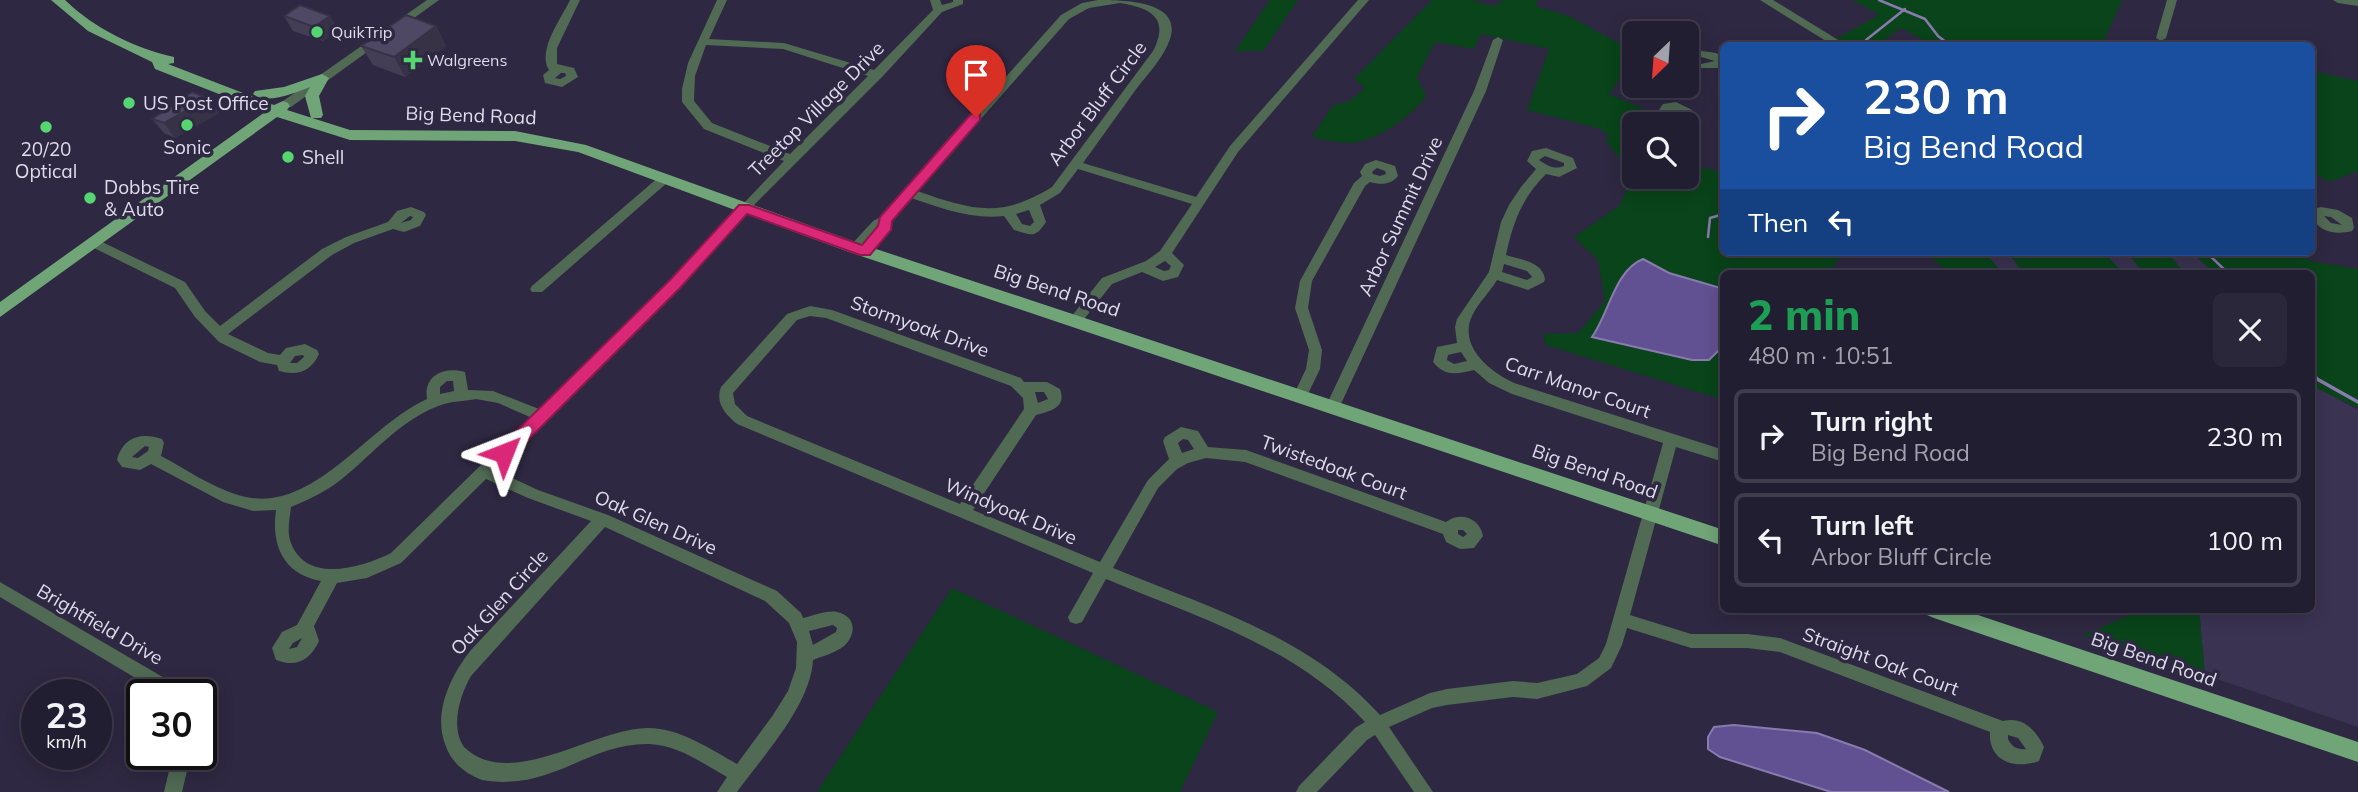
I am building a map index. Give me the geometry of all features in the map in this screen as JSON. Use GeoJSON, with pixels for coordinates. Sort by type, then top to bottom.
{"type":"FeatureCollection","features":[{"type":"Feature","properties":{"kind":"main road","name":"Big Bend Road"},"geometry":{"type":"LineString","coordinates":[[58,0],[69,12],[101,34],[159,60],[160,66],[255,97],[350,135],[504,136],[552,141],[581,148],[860,250],[1720,537]]}},
{"type":"Feature","properties":{"kind":"main road"},"geometry":{"type":"LineString","coordinates":[[229,145],[253,114],[255,97],[286,91],[322,78]]}},
{"type":"Feature","properties":{"kind":"main road"},"geometry":{"type":"LineString","coordinates":[[229,145],[278,126],[311,119],[312,96],[322,78]]}},
{"type":"Feature","properties":{"kind":"main road"},"geometry":{"type":"LineString","coordinates":[[0,312],[282,108]]}},
{"type":"Feature","properties":{"kind":"main road","name":"Big Bend Road"},"geometry":{"type":"LineString","coordinates":[[1946,613],[2358,752]]}},
{"type":"Feature","properties":{"kind":"street"},"geometry":{"type":"LineString","coordinates":[[282,108],[434,0]]}},
{"type":"Feature","properties":{"kind":"street"},"geometry":{"type":"LineString","coordinates":[[555,71],[551,64],[552,48],[576,0]]}},
{"type":"Feature","properties":{"kind":"street"},"geometry":{"type":"LineString","coordinates":[[722,0],[689,81],[688,102],[701,120],[719,132],[793,160]]}},
{"type":"Feature","properties":{"kind":"street","name":"Treetop Village Drive"},"geometry":{"type":"LineString","coordinates":[[332,576],[370,571],[396,558],[688,271],[744,208],[878,75],[937,5],[953,7],[958,4],[958,0]]}},
{"type":"Feature","properties":{"kind":"street","name":"Arbor Bluff Circle"},"geometry":{"type":"LineString","coordinates":[[860,250],[886,227],[885,220],[909,193],[1065,18],[1084,2],[1119,0],[1149,6],[1166,23],[1168,34],[1158,52],[1056,190],[1034,205],[1008,212],[971,212],[909,193]]}},
{"type":"Feature","properties":{"kind":"street"},"geometry":{"type":"LineString","coordinates":[[1076,320],[1107,281],[1165,254],[1234,149],[1364,0]]}},
{"type":"Feature","properties":{"kind":"street"},"geometry":{"type":"LineString","coordinates":[[1765,0],[1836,42]]}},
{"type":"Feature","properties":{"kind":"street"},"geometry":{"type":"LineString","coordinates":[[2161,38],[2172,0]]}},
{"type":"Feature","properties":{"kind":"street"},"geometry":{"type":"LineString","coordinates":[[2338,0],[2358,3]]}},
{"type":"Feature","properties":{"kind":"street","name":"Arbor Summit Drive"},"geometry":{"type":"LineString","coordinates":[[1333,406],[1480,90],[1498,40]]}},
{"type":"Feature","properties":{"kind":"street"},"geometry":{"type":"LineString","coordinates":[[704,42],[784,46],[878,75]]}},
{"type":"Feature","properties":{"kind":"street"},"geometry":{"type":"LineString","coordinates":[[1702,54],[1713,55],[1720,59]]}},
{"type":"Feature","properties":{"kind":"street"},"geometry":{"type":"LineString","coordinates":[[1705,66],[1718,66],[1720,62]]}},
{"type":"Feature","properties":{"kind":"street"},"geometry":{"type":"LineString","coordinates":[[1074,164],[1200,202]]}},
{"type":"Feature","properties":{"kind":"street"},"geometry":{"type":"LineString","coordinates":[[1465,346],[1462,328],[1468,311],[1494,274],[1504,234],[1517,199],[1544,169]]}},
{"type":"Feature","properties":{"kind":"street"},"geometry":{"type":"LineString","coordinates":[[1300,396],[1316,358],[1313,339],[1303,320],[1300,299],[1306,281],[1360,183],[1369,177]]}},
{"type":"Feature","properties":{"kind":"street"},"geometry":{"type":"LineString","coordinates":[[537,289],[664,179]]}},
{"type":"Feature","properties":{"kind":"street"},"geometry":{"type":"LineString","coordinates":[[1008,212],[1018,228],[1033,231],[1040,222],[1034,205]]}},
{"type":"Feature","properties":{"kind":"street"},"geometry":{"type":"LineString","coordinates":[[218,334],[327,252],[350,240],[395,224]]}},
{"type":"Feature","properties":{"kind":"street"},"geometry":{"type":"LineString","coordinates":[[96,244],[180,285],[218,334],[265,358],[283,361]]}},
{"type":"Feature","properties":{"kind":"street"},"geometry":{"type":"LineString","coordinates":[[1142,267],[1163,276],[1173,274],[1178,265],[1165,254]]}},
{"type":"Feature","properties":{"kind":"street"},"geometry":{"type":"LineString","coordinates":[[1494,274],[1528,285],[1539,279],[1538,273],[1532,268],[1500,258]]}},
{"type":"Feature","properties":{"kind":"street","name":"Stormyoak Drive"},"geometry":{"type":"LineString","coordinates":[[800,313],[827,313],[1010,379],[1024,387],[1047,387],[1055,393],[1055,400],[1050,405],[1031,410],[963,512]]}},
{"type":"Feature","properties":{"kind":"street","name":"Windyoak Drive"},"geometry":{"type":"LineString","coordinates":[[800,313],[786,322],[726,391],[727,404],[742,420],[1272,641],[1331,677],[1378,723],[1424,792]]}},
{"type":"Feature","properties":{"kind":"street","name":"Carr Manor Court"},"geometry":{"type":"LineString","coordinates":[[1477,364],[1452,370],[1440,362],[1443,351],[1465,346],[1477,364],[1494,379],[1520,391],[1720,455]]}},
{"type":"Feature","properties":{"kind":"street"},"geometry":{"type":"LineString","coordinates":[[434,401],[431,390],[434,384],[447,374],[460,376],[461,394]]}},
{"type":"Feature","properties":{"kind":"street"},"geometry":{"type":"LineString","coordinates":[[1024,387],[1032,403],[1031,410]]}},
{"type":"Feature","properties":{"kind":"street"},"geometry":{"type":"LineString","coordinates":[[152,458],[233,501],[255,506],[284,503],[302,496],[339,474],[401,417],[434,401],[461,394],[495,396],[541,416]]}},
{"type":"Feature","properties":{"kind":"street"},"geometry":{"type":"LineString","coordinates":[[1177,460],[1169,445],[1176,434],[1186,432],[1193,435],[1203,452]]}},
{"type":"Feature","properties":{"kind":"street"},"geometry":{"type":"LineString","coordinates":[[1305,792],[1361,734],[1378,723],[1430,701],[1447,697],[1513,689],[1545,691],[1581,681],[1605,663],[1621,619],[1671,440]]}},
{"type":"Feature","properties":{"kind":"street","name":"Twistedoak Court"},"geometry":{"type":"LineString","coordinates":[[1076,617],[1153,484],[1177,460],[1203,452],[1246,456],[1450,530]]}},
{"type":"Feature","properties":{"kind":"street","name":"Oak Glen Drive"},"geometry":{"type":"LineString","coordinates":[[486,472],[533,494],[603,519],[771,596],[791,612],[799,626],[807,656],[805,674],[800,687],[726,792]]}},
{"type":"Feature","properties":{"kind":"street"},"geometry":{"type":"LineString","coordinates":[[284,503],[281,529],[288,551],[308,570],[332,576],[303,630]]}},
{"type":"Feature","properties":{"kind":"street","name":"Oak Glen Circle"},"geometry":{"type":"LineString","coordinates":[[603,519],[480,652],[462,677],[451,707],[450,734],[453,746],[472,767],[486,774],[520,779],[561,770],[617,741],[657,736],[684,745],[739,774]]}},
{"type":"Feature","properties":{"kind":"street","name":"Brightfield Drive"},"geometry":{"type":"LineString","coordinates":[[3,596],[151,679]]}},
{"type":"Feature","properties":{"kind":"street"},"geometry":{"type":"LineString","coordinates":[[799,626],[835,618],[846,625],[845,634],[840,640],[807,656]]}},
{"type":"Feature","properties":{"kind":"street","name":"Straight Oak Court"},"geometry":{"type":"LineString","coordinates":[[1621,619],[1691,641],[1747,641],[1780,646],[2002,728]]}},
{"type":"Feature","properties":{"kind":"street"},"geometry":{"type":"LineString","coordinates":[[173,792],[178,770]]}},
{"type":"Feature","properties":{"kind":"shaded area"},"geometry":{"type":"Polygon","coordinates":[[[1988,256],[2225,256],[2236,270],[2000,270],[1988,256]]]}},
{"type":"Feature","properties":{"kind":"shaded area"},"geometry":{"type":"Polygon","coordinates":[[[1643,259],[1669,273],[1720,288],[1720,349],[1709,360],[1692,360],[1592,337],[1619,282],[1633,265],[1643,259]]]}},
{"type":"Feature","properties":{"kind":"shaded area"},"geometry":{"type":"Polygon","coordinates":[[[2315,378],[2325,392],[2358,410],[2358,727],[2205,675],[2199,613],[2315,613],[2315,378]]]}},
{"type":"Feature","properties":{"kind":"shaded area"},"geometry":{"type":"Polygon","coordinates":[[[1734,725],[1817,733],[1865,750],[1949,792],[1831,792],[1720,757],[1708,749],[1708,737],[1714,727],[1734,725]]]}},
{"type":"Feature","properties":{"kind":"green space"},"geometry":{"type":"Polygon","coordinates":[[[1270,0],[1298,0],[1263,51],[1235,51],[1270,0]]]}},
{"type":"Feature","properties":{"kind":"green space"},"geometry":{"type":"Polygon","coordinates":[[[1432,0],[1470,0],[1493,6],[1504,0],[1538,0],[1535,6],[1569,16],[1622,45],[1622,75],[1609,94],[1651,112],[1622,112],[1622,161],[1605,140],[1610,137],[1601,129],[1527,110],[1549,49],[1481,34],[1474,49],[1435,42],[1417,77],[1426,96],[1412,112],[1382,133],[1351,143],[1312,137],[1333,105],[1348,102],[1365,88],[1354,79],[1432,0]]]}},
{"type":"Feature","properties":{"kind":"green space"},"geometry":{"type":"Polygon","coordinates":[[[1853,0],[2122,0],[2103,42],[1927,42],[1901,28],[1881,42],[1830,42],[1879,15],[1853,0]]]}},
{"type":"Feature","properties":{"kind":"green space"},"geometry":{"type":"Polygon","coordinates":[[[2315,72],[2358,81],[2358,171],[2330,182],[2315,174],[2315,72]]]}},
{"type":"Feature","properties":{"kind":"green space"},"geometry":{"type":"Polygon","coordinates":[[[1699,167],[1720,171],[1720,256],[1840,256],[1831,270],[1720,270],[1720,399],[1546,345],[1543,334],[1578,333],[1605,301],[1598,260],[1574,237],[1620,205],[1627,189],[1699,189],[1699,167]]]}},
{"type":"Feature","properties":{"kind":"green space"},"geometry":{"type":"Polygon","coordinates":[[[1929,256],[1988,256],[2000,270],[1945,270],[1929,256]]]}},
{"type":"Feature","properties":{"kind":"green space"},"geometry":{"type":"Polygon","coordinates":[[[2010,256],[2108,256],[2120,270],[2022,270],[2010,256]]]}},
{"type":"Feature","properties":{"kind":"green space"},"geometry":{"type":"Polygon","coordinates":[[[2129,256],[2170,256],[2182,270],[2141,270],[2129,256]]]}},
{"type":"Feature","properties":{"kind":"green space"},"geometry":{"type":"Polygon","coordinates":[[[2195,256],[2300,256],[2314,262],[2358,269],[2358,408],[2315,387],[2315,270],[2211,270],[2195,256]]]}},
{"type":"Feature","properties":{"kind":"green space"},"geometry":{"type":"Polygon","coordinates":[[[952,588],[1218,712],[1180,792],[817,792],[952,588]]]}},
{"type":"Feature","properties":{"kind":"green space"},"geometry":{"type":"Polygon","coordinates":[[[2135,613],[2199,613],[2205,675],[2083,635],[2135,613]]]}},
{"type":"Feature","properties":{"kind":"building"},"geometry":{"type":"Polygon","coordinates":[[[300,5],[330,16],[314,27],[284,16],[300,5]]]}},
{"type":"Feature","properties":{"kind":"building"},"geometry":{"type":"Polygon","coordinates":[[[406,15],[436,26],[394,57],[361,46],[406,15]]]}},
{"type":"Feature","properties":{"kind":"building"},"geometry":{"type":"Polygon","coordinates":[[[192,92],[208,98],[164,123],[152,119],[192,92]]]}},
{"type":"Feature","properties":{"kind":"waterway"},"geometry":{"type":"LineString","coordinates":[[1879,0],[1904,10]]}},
{"type":"Feature","properties":{"kind":"waterway"},"geometry":{"type":"LineString","coordinates":[[1866,40],[1904,10]]}},
{"type":"Feature","properties":{"kind":"waterway"},"geometry":{"type":"LineString","coordinates":[[1904,10],[1925,19],[1946,42]]}},
{"type":"Feature","properties":{"kind":"waterway"},"geometry":{"type":"LineString","coordinates":[[1708,237],[1710,218],[1720,215]]}},
{"type":"Feature","properties":{"kind":"waterway"},"geometry":{"type":"LineString","coordinates":[[2210,256],[2225,270]]}},
{"type":"Feature","properties":{"kind":"waterway"},"geometry":{"type":"LineString","coordinates":[[2315,376],[2358,402]]}},
{"type":"Feature","properties":{"kind":"place","name":"QuikTrip"},"geometry":{"type":"Point","coordinates":[317,32]}},
{"type":"Feature","properties":{"kind":"place","name":"Walgreens"},"geometry":{"type":"Point","coordinates":[413,60]}},
{"type":"Feature","properties":{"kind":"place","name":"US Post Office"},"geometry":{"type":"Point","coordinates":[129,103]}},
{"type":"Feature","properties":{"kind":"place","name":"Sonic"},"geometry":{"type":"Point","coordinates":[187,125]}},
{"type":"Feature","properties":{"kind":"place","name":"20/20 Optical"},"geometry":{"type":"Point","coordinates":[46,127]}},
{"type":"Feature","properties":{"kind":"place","name":"Shell"},"geometry":{"type":"Point","coordinates":[288,157]}},
{"type":"Feature","properties":{"kind":"place","name":"Dobbs Tire & Auto"},"geometry":{"type":"Point","coordinates":[90,198]}},
{"type":"Feature","properties":{"kind":"route"},"geometry":{"type":"LineString","coordinates":[[504,453],[688,271],[744,208],[865,251],[886,227],[885,220],[976,117]]}}]}
